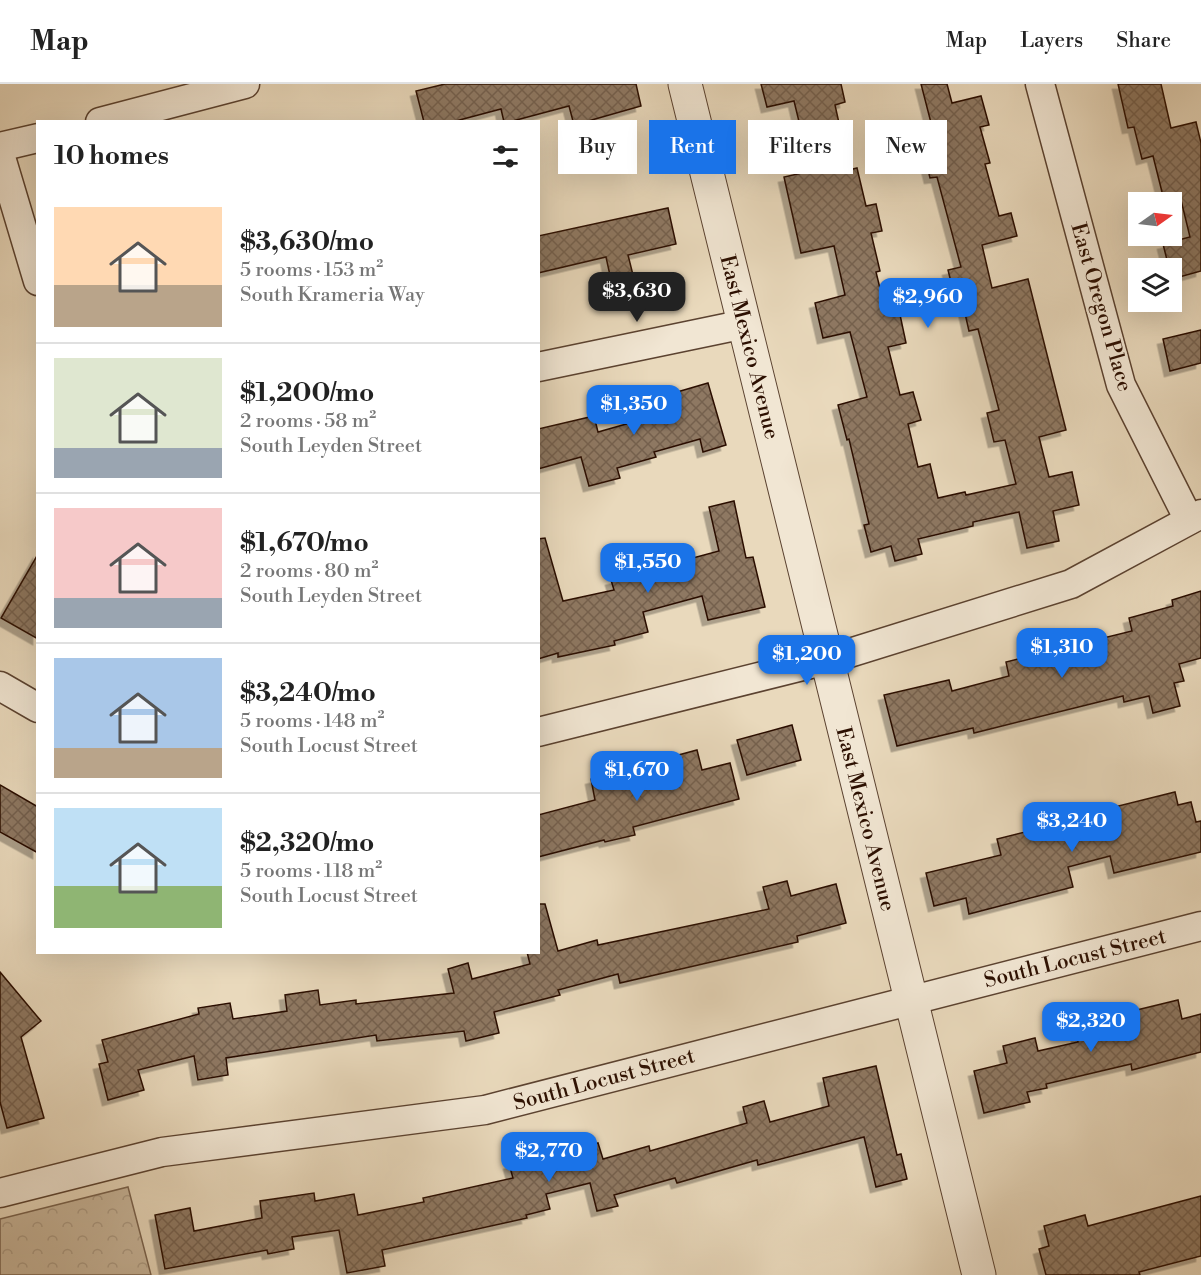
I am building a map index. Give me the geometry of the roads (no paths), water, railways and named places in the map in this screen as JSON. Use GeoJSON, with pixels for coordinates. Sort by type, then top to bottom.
{"type":"FeatureCollection","features":[{"type":"Feature","properties":{"kind":"street"},"geometry":{"type":"LineString","coordinates":[[108,120],[245,84]]}},
{"type":"Feature","properties":{"kind":"street","name":"East Mexico Avenue"},"geometry":{"type":"LineString","coordinates":[[685,84],[980,1275]]}},
{"type":"Feature","properties":{"kind":"street","name":"East Oregon Place"},"geometry":{"type":"LineString","coordinates":[[1040,84],[1121,385],[1195,517]]}},
{"type":"Feature","properties":{"kind":"street"},"geometry":{"type":"LineString","coordinates":[[0,147],[36,138]]}},
{"type":"Feature","properties":{"kind":"street"},"geometry":{"type":"LineString","coordinates":[[0,154],[36,274]]}},
{"type":"Feature","properties":{"kind":"street"},"geometry":{"type":"LineString","coordinates":[[540,367],[745,324]]}},
{"type":"Feature","properties":{"kind":"street"},"geometry":{"type":"LineString","coordinates":[[540,732],[827,660],[1071,584],[1195,517]]}},
{"type":"Feature","properties":{"kind":"street"},"geometry":{"type":"LineString","coordinates":[[0,686],[36,707]]}},
{"type":"Feature","properties":{"kind":"street","name":"South Locust Street"},"geometry":{"type":"LineString","coordinates":[[0,1193],[162,1152],[485,1110],[1201,926]]}}]}
